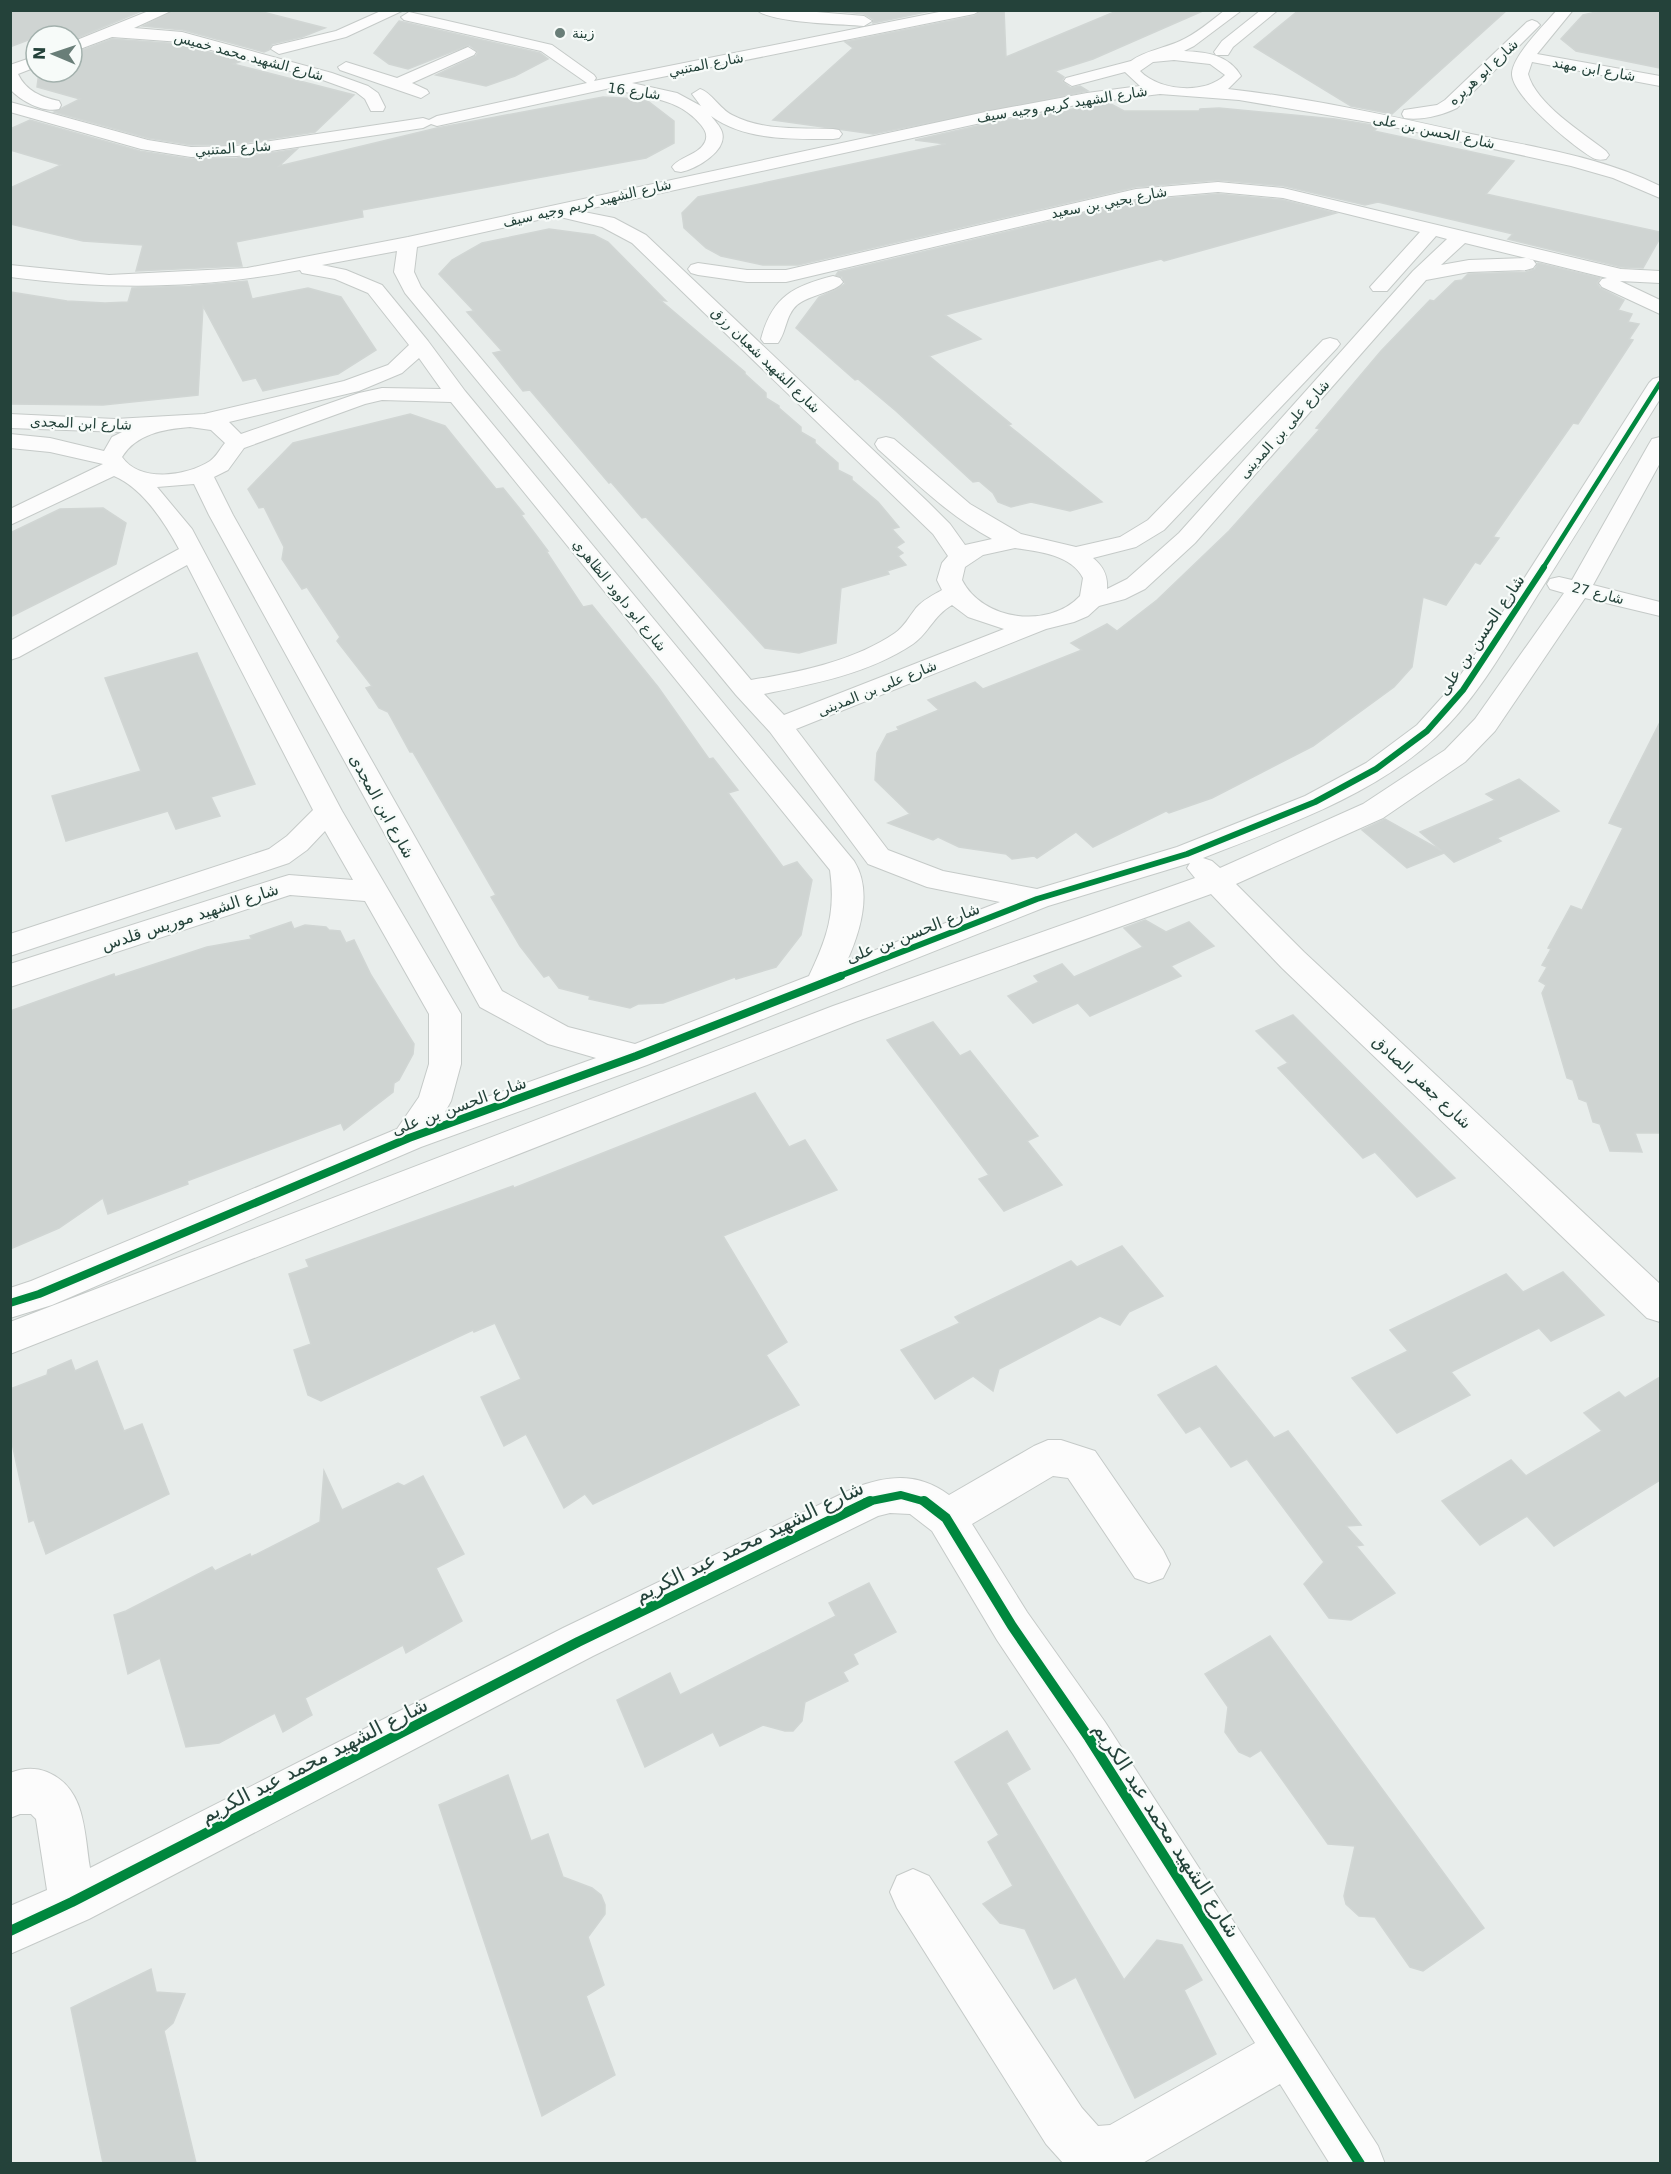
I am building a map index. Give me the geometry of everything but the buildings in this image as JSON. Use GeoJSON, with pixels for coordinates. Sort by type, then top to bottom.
{"type":"FeatureCollection","features":[{"type":"Feature","properties":{"kind":"street"},"geometry":{"type":"LineString","coordinates":[[84,30],[135,10]]}},
{"type":"Feature","properties":{"kind":"street"},"geometry":{"type":"LineString","coordinates":[[765,10],[778,30],[831,20],[895,20]]}},
{"type":"Feature","properties":{"kind":"street","name":"شارع المتنبي"},"geometry":{"type":"LineString","coordinates":[[10,107],[147,145],[191,152],[237,151],[430,122],[591,82],[778,30],[895,20],[944,10]]}},
{"type":"Feature","properties":{"kind":"street","name":"شارع المتنبي"},"geometry":{"type":"LineString","coordinates":[[501,91],[591,82],[713,63],[974,10]]}},
{"type":"Feature","properties":{"kind":"street"},"geometry":{"type":"LineString","coordinates":[[1158,56],[1189,43],[1235,10]]}},
{"type":"Feature","properties":{"kind":"street"},"geometry":{"type":"LineString","coordinates":[[1219,63],[1221,53],[1227,44],[1270,10]]}},
{"type":"Feature","properties":{"kind":"street","name":"شارع ابو هريره"},"geometry":{"type":"LineString","coordinates":[[1410,114],[1428,112],[1451,104],[1545,10]]}},
{"type":"Feature","properties":{"kind":"street","name":"شارع ابو هريره"},"geometry":{"type":"LineString","coordinates":[[1566,10],[1521,66],[1520,76],[1524,87],[1541,105],[1600,155]]}},
{"type":"Feature","properties":{"kind":"street"},"geometry":{"type":"LineString","coordinates":[[84,42],[165,11]]}},
{"type":"Feature","properties":{"kind":"street","name":"شارع الشهيد محمد خميس"},"geometry":{"type":"LineString","coordinates":[[165,11],[186,25],[398,82],[428,93]]}},
{"type":"Feature","properties":{"kind":"street"},"geometry":{"type":"LineString","coordinates":[[325,54],[409,13]]}},
{"type":"Feature","properties":{"kind":"street"},"geometry":{"type":"LineString","coordinates":[[279,49],[340,34],[409,13],[546,48],[591,82]]}},
{"type":"Feature","properties":{"kind":"street","name":"شارع الشهيد محمد خميس"},"geometry":{"type":"LineString","coordinates":[[110,32],[182,37],[326,76],[362,89],[372,96],[378,115],[384,120],[409,124],[430,122]]}},
{"type":"Feature","properties":{"kind":"street"},"geometry":{"type":"LineString","coordinates":[[398,82],[468,52]]}},
{"type":"Feature","properties":{"kind":"street"},"geometry":{"type":"LineString","coordinates":[[1158,56],[1190,56],[1219,63],[1232,72],[1233,76],[1229,83],[1203,91]]}},
{"type":"Feature","properties":{"kind":"street","name":"شارع الشهيد كريم وجيه سيف"},"geometry":{"type":"LineString","coordinates":[[1055,85],[1134,65],[1158,56]]}},
{"type":"Feature","properties":{"kind":"street","name":"شارع ابن مهند"},"geometry":{"type":"LineString","coordinates":[[1528,57],[1660,81]]}},
{"type":"Feature","properties":{"kind":"street"},"geometry":{"type":"LineString","coordinates":[[713,63],[704,74],[698,88],[701,96],[725,117],[758,129],[834,134]]}},
{"type":"Feature","properties":{"kind":"street"},"geometry":{"type":"LineString","coordinates":[[1134,65],[1132,72],[1136,78],[1159,89]]}},
{"type":"Feature","properties":{"kind":"street"},"geometry":{"type":"LineString","coordinates":[[10,72],[24,66]]}},
{"type":"Feature","properties":{"kind":"street","name":"شارع المتنبي"},"geometry":{"type":"LineString","coordinates":[[10,72],[18,90],[44,102],[158,134],[201,141],[244,141],[297,134],[346,122],[377,109],[386,100],[428,93]]}},
{"type":"Feature","properties":{"kind":"street","name":"شارع الحسن بن على"},"geometry":{"type":"LineString","coordinates":[[1233,76],[1283,89],[1630,162]]}},
{"type":"Feature","properties":{"kind":"street","name":"شارع 16"},"geometry":{"type":"LineString","coordinates":[[591,82],[661,93],[679,100],[708,121],[714,131],[715,140],[709,149],[681,167]]}},
{"type":"Feature","properties":{"kind":"street","name":"شارع الشهيد كريم وجيه سيف"},"geometry":{"type":"LineString","coordinates":[[10,271],[72,279],[160,280],[247,274],[408,243],[990,116],[1087,98],[1159,89],[1203,91]]}},
{"type":"Feature","properties":{"kind":"street","name":"شارع الحسن بن على"},"geometry":{"type":"LineString","coordinates":[[1203,91],[1342,111],[1555,157],[1613,173],[1660,193]]}},
{"type":"Feature","properties":{"kind":"street","name":"شارع الشهيد كريم وجيه سيف"},"geometry":{"type":"LineString","coordinates":[[122,263],[218,261],[279,253],[1023,92]]}},
{"type":"Feature","properties":{"kind":"street"},"geometry":{"type":"LineString","coordinates":[[430,122],[457,111],[459,105],[455,100]]}},
{"type":"Feature","properties":{"kind":"street","name":"شارع الشهيد شعبان رزق"},"geometry":{"type":"LineString","coordinates":[[662,187],[653,202],[652,218],[666,240],[698,269],[721,304],[942,529],[961,557]]}},
{"type":"Feature","properties":{"kind":"street","name":"شارع يحيي بن سعيد"},"geometry":{"type":"LineString","coordinates":[[698,269],[747,276],[786,276],[1104,200],[1158,190],[1228,188],[1283,193],[1457,240],[1621,275],[1660,277]]}},
{"type":"Feature","properties":{"kind":"street","name":"شارع يحيي بن سعيد"},"geometry":{"type":"LineString","coordinates":[[771,339],[774,322],[781,310],[790,299],[803,291],[1168,201],[1221,197],[1250,200],[1428,233]]}},
{"type":"Feature","properties":{"kind":"street","name":"شارع الشهيد شعبان رزق"},"geometry":{"type":"LineString","coordinates":[[541,214],[588,217],[623,229],[771,339],[806,370]]}},
{"type":"Feature","properties":{"kind":"street"},"geometry":{"type":"LineString","coordinates":[[1365,304],[1428,233]]}},
{"type":"Feature","properties":{"kind":"street","name":"شارع يحيي بن سعيد"},"geometry":{"type":"LineString","coordinates":[[1457,240],[1526,264],[1610,284],[1638,295],[1660,308]]}},
{"type":"Feature","properties":{"kind":"street","name":"شارع على بن المدينى"},"geometry":{"type":"LineString","coordinates":[[1090,601],[1116,594],[1137,584],[1187,538],[1420,275],[1457,240]]}},
{"type":"Feature","properties":{"kind":"street"},"geometry":{"type":"LineString","coordinates":[[408,243],[404,272],[412,289],[745,689],[780,726],[878,857],[937,880],[1037,899]]}},
{"type":"Feature","properties":{"kind":"street"},"geometry":{"type":"LineString","coordinates":[[1420,275],[1469,266],[1526,264]]}},
{"type":"Feature","properties":{"kind":"street","name":"شارع ابو داوود الظاهري"},"geometry":{"type":"LineString","coordinates":[[295,266],[339,274],[375,289],[421,345],[457,396],[844,868],[849,893],[849,910],[842,940],[821,984]]}},
{"type":"Feature","properties":{"kind":"street","name":"شارع على بن المدينى"},"geometry":{"type":"LineString","coordinates":[[1074,555],[1128,542],[1156,525],[1344,329]]}},
{"type":"Feature","properties":{"kind":"street"},"geometry":{"type":"LineString","coordinates":[[204,421],[351,387],[395,369],[421,345]]}},
{"type":"Feature","properties":{"kind":"street","name":"شارع الحسن بن على"},"geometry":{"type":"LineString","coordinates":[[10,1303],[50,1289],[409,1138],[636,1056],[1037,899],[1187,854],[1315,802],[1376,769],[1427,731],[1469,681],[1660,382]]}},
{"type":"Feature","properties":{"kind":"street"},"geometry":{"type":"LineString","coordinates":[[409,1138],[434,1101],[438,1089],[445,1064],[445,1014],[328,811],[192,552],[169,513],[120,468],[114,449],[122,440],[151,425],[187,420],[204,421],[221,425],[232,433],[236,443],[359,399],[382,394],[457,396]]}},
{"type":"Feature","properties":{"kind":"street","name":"شارع ابن المجدى"},"geometry":{"type":"LineString","coordinates":[[10,421],[151,425]]}},
{"type":"Feature","properties":{"kind":"street"},"geometry":{"type":"LineString","coordinates":[[875,434],[944,497],[985,527],[1015,541]]}},
{"type":"Feature","properties":{"kind":"street","name":"شارع ابن المجدى"},"geometry":{"type":"LineString","coordinates":[[10,441],[50,445],[156,482],[179,480],[201,474],[219,465],[231,454],[236,443]]}},
{"type":"Feature","properties":{"kind":"street"},"geometry":{"type":"LineString","coordinates":[[10,1338],[844,1014],[1215,882],[1373,811],[1455,756],[1485,725],[1584,580],[1660,444]]}},
{"type":"Feature","properties":{"kind":"street"},"geometry":{"type":"LineString","coordinates":[[10,518],[120,468]]}},
{"type":"Feature","properties":{"kind":"street","name":"شارع ابن المجدى"},"geometry":{"type":"LineString","coordinates":[[201,474],[221,515],[491,999]]}},
{"type":"Feature","properties":{"kind":"street"},"geometry":{"type":"LineString","coordinates":[[1036,542],[1074,555],[1087,565],[1095,577],[1095,589],[1090,601],[1079,611],[1062,619],[1041,623],[1005,622],[973,611],[953,594],[949,575],[952,567],[961,557],[976,548],[994,543],[1036,542]]}},
{"type":"Feature","properties":{"kind":"street"},"geometry":{"type":"LineString","coordinates":[[10,652],[192,552]]}},
{"type":"Feature","properties":{"kind":"street","name":"شارع 27"},"geometry":{"type":"LineString","coordinates":[[1542,569],[1584,580],[1660,609]]}},
{"type":"Feature","properties":{"kind":"street","name":"شارع 27"},"geometry":{"type":"LineString","coordinates":[[1584,580],[1660,590]]}},
{"type":"Feature","properties":{"kind":"street","name":"شارع على بن المدينى"},"geometry":{"type":"LineString","coordinates":[[745,689],[775,684],[859,661],[891,647],[909,635],[926,612],[953,594]]}},
{"type":"Feature","properties":{"kind":"street","name":"شارع على بن المدينى"},"geometry":{"type":"LineString","coordinates":[[780,726],[1041,623]]}},
{"type":"Feature","properties":{"kind":"street","name":"شارع الشهيد موريس قلدس"},"geometry":{"type":"LineString","coordinates":[[10,945],[279,856],[297,843],[328,811]]}},
{"type":"Feature","properties":{"kind":"street","name":"شارع جعفر الصادق"},"geometry":{"type":"LineString","coordinates":[[1187,854],[1293,960],[1660,1307]]}},
{"type":"Feature","properties":{"kind":"street"},"geometry":{"type":"LineString","coordinates":[[279,856],[289,885]]}},
{"type":"Feature","properties":{"kind":"street"},"geometry":{"type":"LineString","coordinates":[[844,868],[878,857]]}},
{"type":"Feature","properties":{"kind":"street","name":"شارع الشهيد موريس قلدس"},"geometry":{"type":"LineString","coordinates":[[10,976],[289,885],[373,892]]}},
{"type":"Feature","properties":{"kind":"street"},"geometry":{"type":"LineString","coordinates":[[445,1014],[491,999],[559,1036],[636,1056]]}},
{"type":"Feature","properties":{"kind":"street"},"geometry":{"type":"LineString","coordinates":[[946,1518],[1048,1458],[1061,1458],[1081,1464],[1149,1563]]}},
{"type":"Feature","properties":{"kind":"street","name":"شارع الشهيد محمد عبد الكريم"},"geometry":{"type":"LineString","coordinates":[[10,1931],[72,1902],[578,1642],[868,1501],[896,1493],[910,1495],[937,1508],[946,1518],[1012,1626],[1096,1748],[1360,2163]]}},
{"type":"Feature","properties":{"kind":"street"},"geometry":{"type":"LineString","coordinates":[[10,1796],[19,1792],[39,1791],[57,1807],[72,1902]]}},
{"type":"Feature","properties":{"kind":"street"},"geometry":{"type":"LineString","coordinates":[[912,1892],[1064,2126],[1076,2143],[1092,2152],[1108,2152],[1121,2147],[1290,2051]]}},
{"type":"Feature","properties":{"kind":"cycle path"},"geometry":{"type":"LineString","coordinates":[[10,1303],[39,1294],[409,1138],[636,1056],[1037,899],[1187,854],[1315,802],[1376,769],[1427,731],[1463,690],[1493,647],[1660,383]]}},
{"type":"Feature","properties":{"kind":"cycle path"},"geometry":{"type":"LineString","coordinates":[[10,1931],[72,1902],[578,1642],[868,1501],[890,1495],[910,1496],[929,1503],[946,1518],[1012,1626],[1089,1738],[1360,2164]]}},
{"type":"Feature","properties":{"kind":"place","name":"زينة"},"geometry":{"type":"Point","coordinates":[560,33]}}]}
